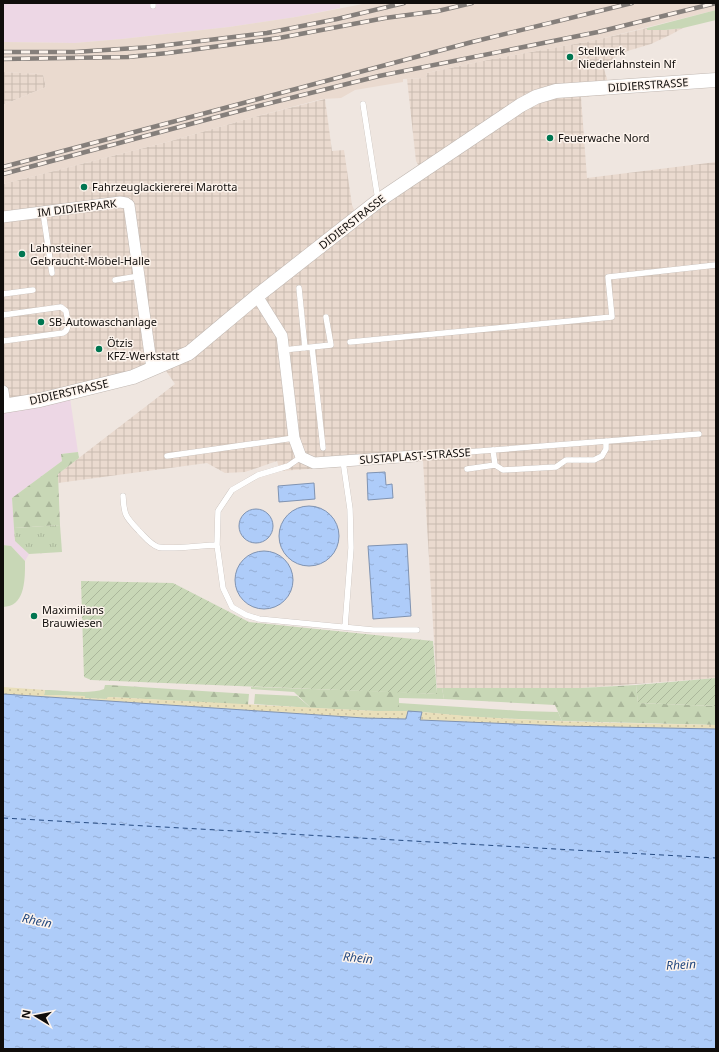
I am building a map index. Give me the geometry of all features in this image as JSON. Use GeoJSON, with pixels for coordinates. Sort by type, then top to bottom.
{"type":"FeatureCollection","features":[{"type":"Feature","properties":{"kind":"street","name":"DIDIERSTRASSE"},"geometry":{"type":"LineString","coordinates":[[4,406],[40,400],[109,384],[133,377],[188,353],[257,296],[378,201],[521,104],[536,97],[556,91],[716,80]]}},
{"type":"Feature","properties":{"kind":"street","name":"IM DIDIERPARK"},"geometry":{"type":"LineString","coordinates":[[3,217],[120,202],[126,203],[130,208],[152,369]]}},
{"type":"Feature","properties":{"kind":"street"},"geometry":{"type":"LineString","coordinates":[[257,296],[282,336],[294,438],[301,457]]}},
{"type":"Feature","properties":{"kind":"street"},"geometry":{"type":"LineString","coordinates":[[3,391],[4,406]]}},
{"type":"Feature","properties":{"kind":"street","name":"SUSTAPLAST-STRASSE"},"geometry":{"type":"LineString","coordinates":[[301,457],[314,463],[415,456]]}},
{"type":"Feature","properties":{"kind":"lane"},"geometry":{"type":"LineString","coordinates":[[363,104],[378,201]]}},
{"type":"Feature","properties":{"kind":"lane"},"geometry":{"type":"LineString","coordinates":[[43,212],[52,274]]}},
{"type":"Feature","properties":{"kind":"lane"},"geometry":{"type":"LineString","coordinates":[[350,342],[612,317],[608,277],[716,265]]}},
{"type":"Feature","properties":{"kind":"lane"},"geometry":{"type":"LineString","coordinates":[[115,280],[139,276]]}},
{"type":"Feature","properties":{"kind":"lane"},"geometry":{"type":"LineString","coordinates":[[299,288],[323,448]]}},
{"type":"Feature","properties":{"kind":"lane"},"geometry":{"type":"LineString","coordinates":[[3,294],[33,290]]}},
{"type":"Feature","properties":{"kind":"lane"},"geometry":{"type":"LineString","coordinates":[[3,315],[61,307],[66,311],[68,328],[63,334],[3,341]]}},
{"type":"Feature","properties":{"kind":"lane"},"geometry":{"type":"LineString","coordinates":[[283,350],[331,345],[326,317]]}},
{"type":"Feature","properties":{"kind":"lane","name":"SUSTAPLAST-STRASSE"},"geometry":{"type":"LineString","coordinates":[[415,456],[699,434]]}},
{"type":"Feature","properties":{"kind":"lane"},"geometry":{"type":"LineString","coordinates":[[167,456],[294,438]]}},
{"type":"Feature","properties":{"kind":"lane"},"geometry":{"type":"LineString","coordinates":[[467,469],[495,466],[503,470],[556,467],[566,460],[594,460],[602,456],[606,450],[606,441]]}},
{"type":"Feature","properties":{"kind":"lane"},"geometry":{"type":"LineString","coordinates":[[493,450],[495,466]]}},
{"type":"Feature","properties":{"kind":"lane"},"geometry":{"type":"LineString","coordinates":[[301,457],[288,466],[258,475],[232,490],[218,512],[217,545],[223,588],[232,607],[246,615],[259,619],[373,630],[417,630]]}},
{"type":"Feature","properties":{"kind":"lane"},"geometry":{"type":"LineString","coordinates":[[343,462],[350,509],[352,548],[345,627]]}},
{"type":"Feature","properties":{"kind":"lane"},"geometry":{"type":"LineString","coordinates":[[123,496],[124,512],[128,520],[151,543],[159,547],[167,548],[217,545]]}},
{"type":"Feature","properties":{"kind":"shaded area"},"geometry":{"type":"Polygon","coordinates":[[[3,3],[340,3],[340,8],[296,17],[229,27],[122,39],[75,43],[3,42],[3,3]]]}},
{"type":"Feature","properties":{"kind":"shaded area"},"geometry":{"type":"Polygon","coordinates":[[[368,3],[716,3],[716,10],[596,40],[487,60],[427,73],[426,78],[403,79],[403,82],[355,90],[341,98],[322,99],[167,142],[3,184],[3,105],[46,87],[43,74],[3,72],[3,42],[75,43],[122,39],[229,27],[296,17],[368,3]]]}},
{"type":"Feature","properties":{"kind":"shaded area"},"geometry":{"type":"Polygon","coordinates":[[[647,28],[648,30],[665,30],[683,28],[651,44],[624,52],[603,65],[609,95],[581,97],[587,178],[716,162],[716,678],[581,688],[437,688],[423,461],[280,471],[277,461],[245,472],[225,473],[207,463],[58,483],[58,474],[175,384],[160,362],[39,394],[3,399],[3,184],[167,142],[254,117],[325,99],[332,151],[344,150],[352,205],[360,223],[425,177],[416,161],[407,79],[426,78],[427,73],[487,60],[596,40],[647,28]]]}},
{"type":"Feature","properties":{"kind":"shaded area"},"geometry":{"type":"Polygon","coordinates":[[[3,72],[43,74],[46,87],[3,105],[3,72]]]}},
{"type":"Feature","properties":{"kind":"shaded area"},"geometry":{"type":"Polygon","coordinates":[[[70,398],[78,452],[61,454],[62,461],[12,498],[15,541],[29,554],[25,561],[11,546],[3,545],[3,410],[70,398]]]}},
{"type":"Feature","properties":{"kind":"green space"},"geometry":{"type":"Polygon","coordinates":[[[716,10],[716,20],[683,28],[647,30],[647,28],[716,10]]]}},
{"type":"Feature","properties":{"kind":"green space"},"geometry":{"type":"Polygon","coordinates":[[[78,452],[79,458],[58,474],[60,525],[14,528],[12,498],[62,461],[61,454],[78,452]]]}},
{"type":"Feature","properties":{"kind":"green space"},"geometry":{"type":"Polygon","coordinates":[[[60,525],[62,552],[29,554],[15,541],[14,528],[60,525]]]}},
{"type":"Feature","properties":{"kind":"green space"},"geometry":{"type":"Polygon","coordinates":[[[3,545],[11,546],[25,561],[25,575],[23,590],[20,597],[11,606],[3,607],[3,545]]]}},
{"type":"Feature","properties":{"kind":"green space"},"geometry":{"type":"Polygon","coordinates":[[[81,581],[173,583],[249,622],[433,641],[437,694],[91,680],[84,677],[81,581]]]}},
{"type":"Feature","properties":{"kind":"green space"},"geometry":{"type":"Polygon","coordinates":[[[716,678],[716,706],[638,703],[636,685],[716,678]]]}},
{"type":"Feature","properties":{"kind":"green space"},"geometry":{"type":"Polygon","coordinates":[[[105,685],[109,685],[109,697],[105,699],[85,698],[85,696],[44,695],[45,690],[75,692],[98,691],[104,689],[105,685]]]}},
{"type":"Feature","properties":{"kind":"green space"},"geometry":{"type":"Polygon","coordinates":[[[109,685],[249,694],[248,705],[109,697],[109,685]]]}},
{"type":"Feature","properties":{"kind":"green space"},"geometry":{"type":"Polygon","coordinates":[[[636,685],[638,703],[716,706],[716,725],[562,721],[555,705],[444,699],[442,688],[581,688],[636,685]]]}},
{"type":"Feature","properties":{"kind":"green space"},"geometry":{"type":"Polygon","coordinates":[[[251,687],[399,692],[399,711],[311,708],[294,692],[251,689],[251,687]]]}},
{"type":"Feature","properties":{"kind":"green space"},"geometry":{"type":"Polygon","coordinates":[[[437,688],[442,688],[444,699],[399,698],[399,692],[436,694],[437,688]]]}},
{"type":"Feature","properties":{"kind":"green space"},"geometry":{"type":"Polygon","coordinates":[[[255,694],[297,696],[311,708],[254,704],[255,694]]]}},
{"type":"Feature","properties":{"kind":"green space"},"geometry":{"type":"Polygon","coordinates":[[[399,703],[558,712],[562,721],[472,717],[399,711],[399,703]]]}},
{"type":"Feature","properties":{"kind":"sand"},"geometry":{"type":"Polygon","coordinates":[[[3,687],[45,690],[44,695],[85,696],[85,698],[105,699],[109,697],[375,711],[408,711],[406,719],[364,718],[3,694],[3,687]]]}},
{"type":"Feature","properties":{"kind":"sand"},"geometry":{"type":"Polygon","coordinates":[[[422,712],[532,720],[716,725],[716,729],[562,726],[419,720],[422,712]]]}},
{"type":"Feature","properties":{"kind":"water"},"geometry":{"type":"Polygon","coordinates":[[[385,472],[386,485],[392,484],[393,498],[368,500],[367,473],[385,472]]]}},
{"type":"Feature","properties":{"kind":"water"},"geometry":{"type":"Polygon","coordinates":[[[314,483],[315,499],[279,502],[278,486],[314,483]]]}},
{"type":"Feature","properties":{"kind":"water"},"geometry":{"type":"Polygon","coordinates":[[[309,506],[326,511],[334,519],[339,536],[334,553],[326,561],[309,566],[292,561],[284,553],[279,536],[284,519],[292,511],[309,506]]]}},
{"type":"Feature","properties":{"kind":"water"},"geometry":{"type":"Polygon","coordinates":[[[256,509],[268,514],[273,526],[268,538],[256,543],[244,538],[239,526],[244,514],[256,509]]]}},
{"type":"Feature","properties":{"kind":"water"},"geometry":{"type":"Polygon","coordinates":[[[407,544],[411,616],[373,619],[368,546],[407,544]]]}},
{"type":"Feature","properties":{"kind":"water"},"geometry":{"type":"Polygon","coordinates":[[[258,551],[270,551],[285,559],[293,574],[293,586],[285,601],[270,609],[258,609],[243,601],[235,586],[235,574],[243,559],[258,551]]]}},
{"type":"Feature","properties":{"kind":"water","name":"Rhein"},"geometry":{"type":"Polygon","coordinates":[[[3,694],[364,718],[406,719],[408,711],[422,712],[420,720],[562,726],[716,729],[716,1049],[3,1049],[3,694]]]}},
{"type":"Feature","properties":{"kind":"ferry route"},"geometry":{"type":"LineString","coordinates":[[3,818],[716,858]]}},
{"type":"Feature","properties":{"kind":"railway"},"geometry":{"type":"LineString","coordinates":[[3,52],[75,52],[151,47],[267,33],[337,19],[404,3]]}},
{"type":"Feature","properties":{"kind":"railway"},"geometry":{"type":"LineString","coordinates":[[3,59],[128,57],[168,53],[279,38],[385,18],[438,11],[472,3]]}},
{"type":"Feature","properties":{"kind":"railway"},"geometry":{"type":"LineString","coordinates":[[3,167],[472,42],[632,3]]}},
{"type":"Feature","properties":{"kind":"railway"},"geometry":{"type":"LineString","coordinates":[[3,174],[254,107],[379,76],[598,32],[716,3]]}},
{"type":"Feature","properties":{"kind":"place","name":"Stellwerk Niederlahnstein Nf"},"geometry":{"type":"Point","coordinates":[570,57]}},
{"type":"Feature","properties":{"kind":"place","name":"Feuerwache Nord"},"geometry":{"type":"Point","coordinates":[550,138]}},
{"type":"Feature","properties":{"kind":"place","name":"Fahrzeuglackiererei Marotta"},"geometry":{"type":"Point","coordinates":[84,187]}},
{"type":"Feature","properties":{"kind":"place","name":"Lahnsteiner Gebraucht-Möbel-Halle"},"geometry":{"type":"Point","coordinates":[22,254]}},
{"type":"Feature","properties":{"kind":"place","name":"SB-Autowaschanlage"},"geometry":{"type":"Point","coordinates":[41,322]}},
{"type":"Feature","properties":{"kind":"place","name":"Ötzis KFZ-Werkstatt"},"geometry":{"type":"Point","coordinates":[99,349]}},
{"type":"Feature","properties":{"kind":"place","name":"Maximilians Brauwiesen"},"geometry":{"type":"Point","coordinates":[34,616]}}]}
